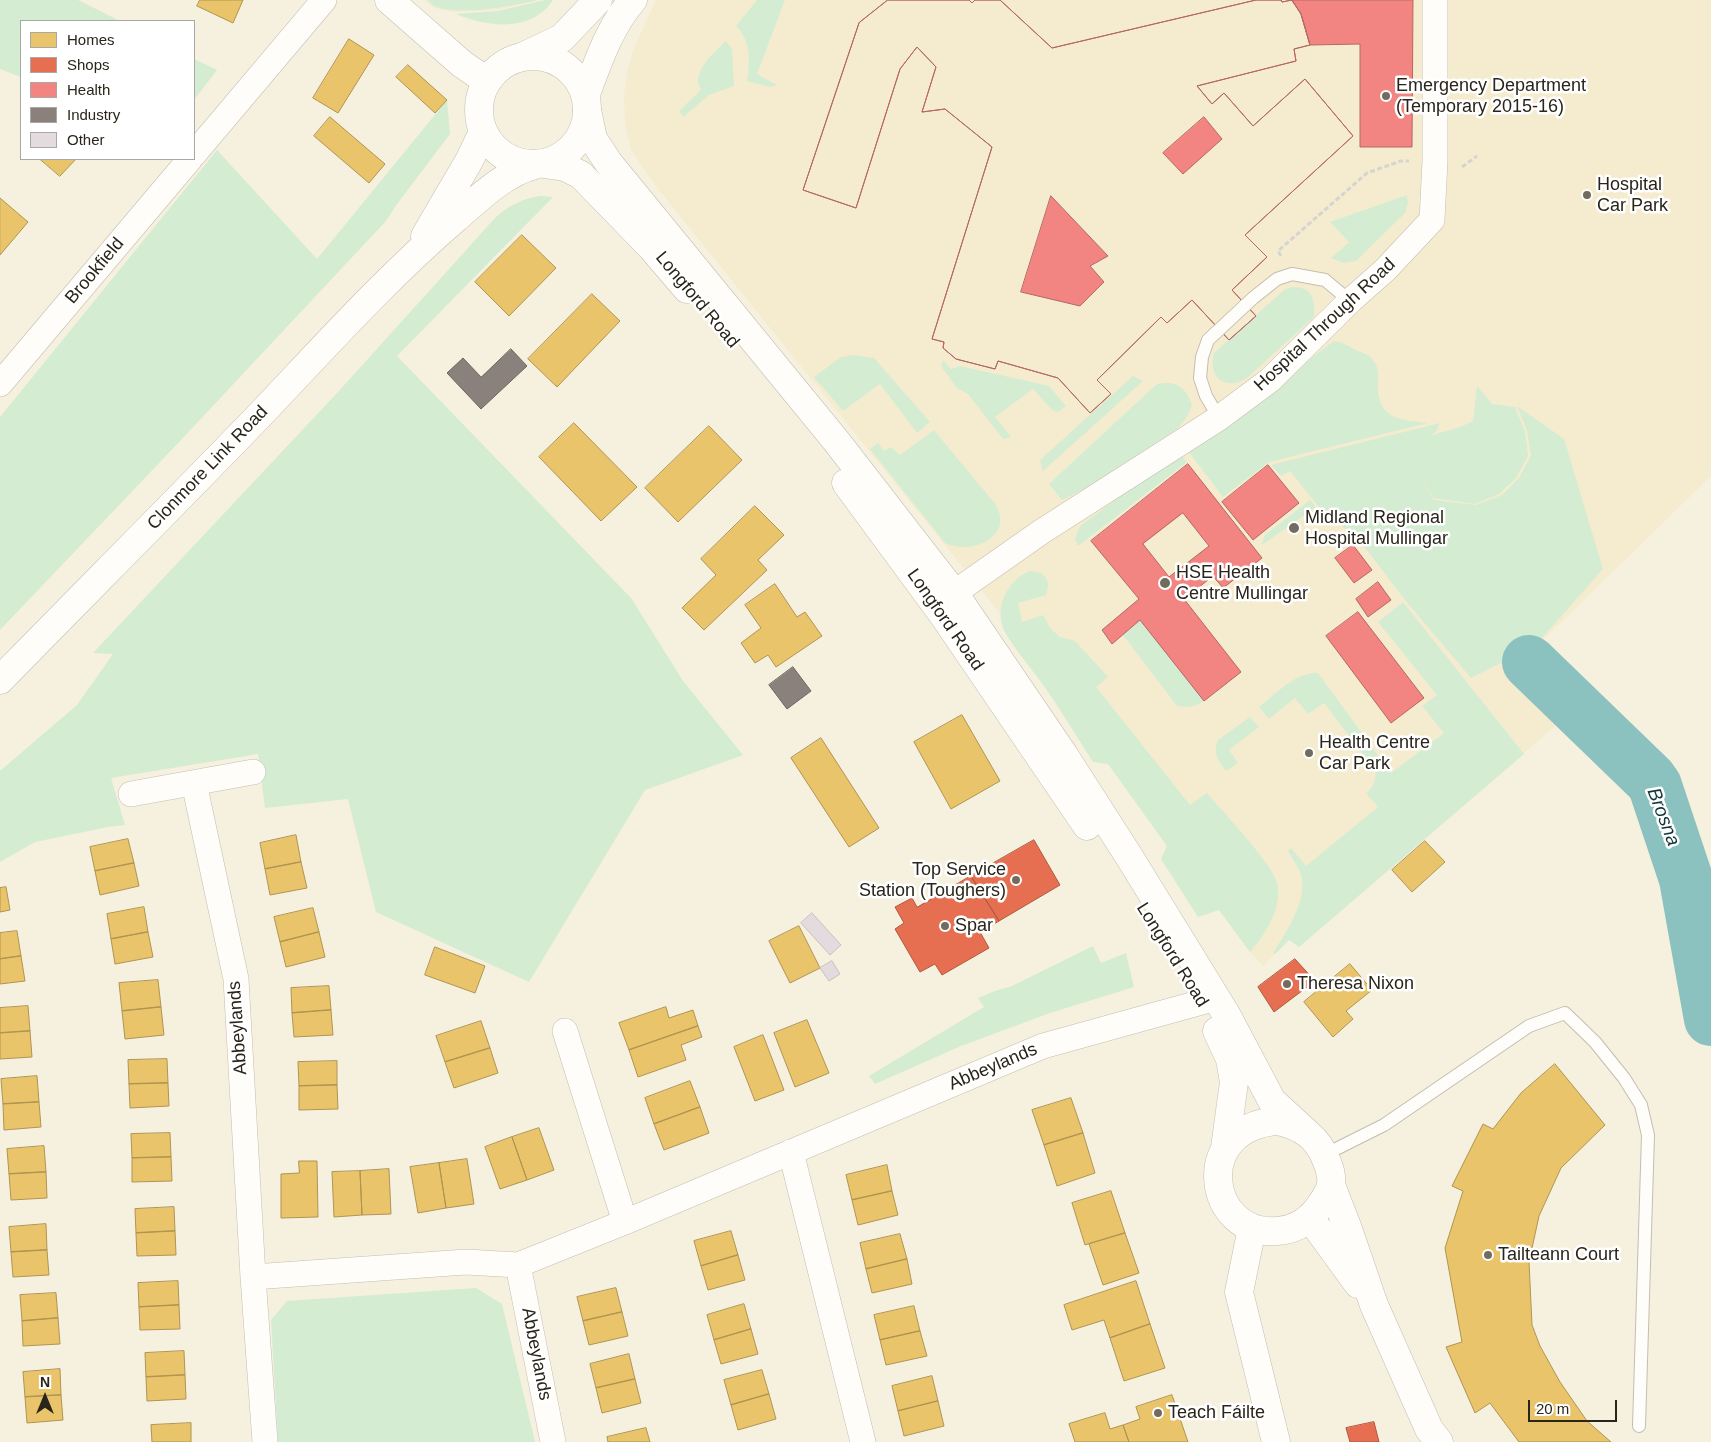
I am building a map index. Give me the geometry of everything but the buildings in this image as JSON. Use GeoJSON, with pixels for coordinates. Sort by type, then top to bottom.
{"type":"FeatureCollection","features":[{"type":"Feature","properties":{"kind":"street"},"geometry":{"type":"LineString","coordinates":[[195,153],[324,0]]}},
{"type":"Feature","properties":{"kind":"street"},"geometry":{"type":"LineString","coordinates":[[389,0],[462,64],[487,81]]}},
{"type":"Feature","properties":{"kind":"street"},"geometry":{"type":"LineString","coordinates":[[523,57],[562,38],[598,0]]}},
{"type":"Feature","properties":{"kind":"street"},"geometry":{"type":"LineString","coordinates":[[633,0],[621,13],[598,62],[586,102],[584,130],[577,142],[567,153],[555,160],[540,164],[519,163],[504,156],[492,146],[483,132],[479,115],[480,97],[487,81],[499,68],[514,59],[535,56],[550,58],[561,63],[580,80],[586,102],[593,140],[604,156],[837,442],[952,591],[1059,747],[1100,811],[1226,1014],[1272,1101],[1317,1142],[1324,1155],[1331,1176],[1331,1185],[1374,1305],[1429,1429],[1440,1442]]}},
{"type":"Feature","properties":{"kind":"street","name":"Hospital Through Road"},"geometry":{"type":"LineString","coordinates":[[952,591],[1040,532],[1219,418],[1270,380],[1350,301],[1385,270],[1432,220],[1435,161],[1435,0]]}},
{"type":"Feature","properties":{"kind":"street","name":"Clonmore Link Road"},"geometry":{"type":"LineString","coordinates":[[414,254],[469,161],[483,132]]}},
{"type":"Feature","properties":{"kind":"street","name":"Brookfield"},"geometry":{"type":"LineString","coordinates":[[0,384],[189,160]]}},
{"type":"Feature","properties":{"kind":"street","name":"Clonmore Link Road"},"geometry":{"type":"LineString","coordinates":[[0,680],[253,422],[414,254],[504,179],[526,167],[540,164]]}},
{"type":"Feature","properties":{"kind":"street","name":"Longford Road"},"geometry":{"type":"LineString","coordinates":[[540,164],[565,167],[581,175],[651,246],[837,470],[946,619],[1134,896],[1202,1002],[1230,1059],[1234,1082],[1225,1148]]}},
{"type":"Feature","properties":{"kind":"street"},"geometry":{"type":"LineString","coordinates":[[952,591],[945,603],[949,613],[985,670],[993,688]]}},
{"type":"Feature","properties":{"kind":"street"},"geometry":{"type":"LineString","coordinates":[[131,794],[253,772]]}},
{"type":"Feature","properties":{"kind":"street","name":"Abbeylands"},"geometry":{"type":"LineString","coordinates":[[194,783],[236,978],[253,1277],[265,1442]]}},
{"type":"Feature","properties":{"kind":"street"},"geometry":{"type":"LineString","coordinates":[[1100,811],[1105,826],[1137,879],[1133,891],[1134,896]]}},
{"type":"Feature","properties":{"kind":"street","name":"Abbeylands"},"geometry":{"type":"LineString","coordinates":[[253,1277],[466,1262],[518,1265],[1044,1046],[1202,1002]]}},
{"type":"Feature","properties":{"kind":"street"},"geometry":{"type":"LineString","coordinates":[[565,1031],[625,1222]]}},
{"type":"Feature","properties":{"kind":"street"},"geometry":{"type":"LineString","coordinates":[[1306,1132],[1293,1124],[1278,1121],[1262,1122],[1235,1136],[1225,1148],[1219,1163],[1218,1179],[1220,1194],[1227,1208],[1238,1220],[1252,1228],[1269,1232],[1286,1231],[1310,1218],[1324,1200],[1331,1185]]}},
{"type":"Feature","properties":{"kind":"street"},"geometry":{"type":"LineString","coordinates":[[791,1152],[863,1442]]}},
{"type":"Feature","properties":{"kind":"street"},"geometry":{"type":"LineString","coordinates":[[1310,1218],[1374,1305]]}},
{"type":"Feature","properties":{"kind":"street"},"geometry":{"type":"LineString","coordinates":[[1252,1228],[1240,1292],[1276,1442]]}},
{"type":"Feature","properties":{"kind":"street","name":"Abbeylands"},"geometry":{"type":"LineString","coordinates":[[518,1265],[553,1442]]}},
{"type":"Feature","properties":{"kind":"lane"},"geometry":{"type":"LineString","coordinates":[[1219,418],[1206,396],[1200,378],[1202,357],[1208,340],[1277,279],[1292,274],[1325,280],[1350,301]]}},
{"type":"Feature","properties":{"kind":"lane"},"geometry":{"type":"LineString","coordinates":[[1324,1155],[1384,1124],[1529,1026],[1565,1013],[1595,1042],[1624,1078],[1641,1105],[1648,1135],[1639,1426]]}},
{"type":"Feature","properties":{"kind":"path"},"geometry":{"type":"LineString","coordinates":[[1292,274],[1278,251],[1367,173],[1401,161],[1435,161],[1463,167],[1477,156]]}},
{"type":"Feature","properties":{"kind":"shaded area"},"geometry":{"type":"Polygon","coordinates":[[[424,0],[541,0],[497,10],[453,12],[434,8],[424,0]]]}},
{"type":"Feature","properties":{"kind":"shaded area","name":"Midland Regional Hospital Mullingar"},"geometry":{"type":"Polygon","coordinates":[[[656,0],[1711,0],[1711,476],[1538,645],[1587,699],[1299,947],[1289,940],[1263,966],[1250,952],[1006,621],[654,184],[631,150],[625,124],[624,96],[628,68],[634,48],[656,0]]]}},
{"type":"Feature","properties":{"kind":"green space"},"geometry":{"type":"Polygon","coordinates":[[[0,0],[78,0],[118,20],[20,20],[20,77],[0,69],[0,0]]]}},
{"type":"Feature","properties":{"kind":"green space"},"geometry":{"type":"Polygon","coordinates":[[[427,0],[538,0],[501,7],[459,11],[437,7],[427,0]]]}},
{"type":"Feature","properties":{"kind":"green space"},"geometry":{"type":"Polygon","coordinates":[[[545,0],[553,0],[544,11],[533,18],[521,22],[495,24],[456,14],[498,11],[545,0]]]}},
{"type":"Feature","properties":{"kind":"green space"},"geometry":{"type":"Polygon","coordinates":[[[757,0],[785,0],[757,74],[777,85],[770,87],[747,81],[749,66],[747,44],[736,26],[757,0]]]}},
{"type":"Feature","properties":{"kind":"green space"},"geometry":{"type":"Polygon","coordinates":[[[726,41],[732,49],[734,86],[709,95],[683,117],[679,111],[701,90],[698,83],[701,70],[710,57],[726,41]]]}},
{"type":"Feature","properties":{"kind":"green space"},"geometry":{"type":"Polygon","coordinates":[[[195,59],[217,70],[195,99],[195,59]]]}},
{"type":"Feature","properties":{"kind":"green space"},"geometry":{"type":"Polygon","coordinates":[[[447,100],[450,134],[386,221],[0,630],[0,417],[217,150],[317,259],[447,100]]]}},
{"type":"Feature","properties":{"kind":"green space"},"geometry":{"type":"Polygon","coordinates":[[[1407,195],[1408,203],[1405,213],[1356,261],[1343,263],[1331,258],[1349,242],[1330,222],[1407,195]]]}},
{"type":"Feature","properties":{"kind":"green space"},"geometry":{"type":"Polygon","coordinates":[[[540,196],[553,197],[397,356],[631,598],[683,681],[743,755],[645,790],[529,982],[376,912],[348,799],[265,808],[258,754],[111,778],[125,825],[35,842],[0,862],[0,771],[77,705],[113,654],[93,653],[338,392],[496,217],[516,203],[540,196]]]}},
{"type":"Feature","properties":{"kind":"green space"},"geometry":{"type":"Polygon","coordinates":[[[1292,287],[1304,289],[1311,295],[1314,305],[1314,317],[1247,378],[1232,383],[1220,379],[1213,369],[1214,353],[1284,290],[1292,287]]]}},
{"type":"Feature","properties":{"kind":"green space"},"geometry":{"type":"Polygon","coordinates":[[[1334,341],[1366,354],[1374,361],[1378,374],[1380,402],[1390,415],[1406,420],[1428,423],[1269,462],[1223,497],[1188,451],[1334,341]]]}},
{"type":"Feature","properties":{"kind":"green space"},"geometry":{"type":"Polygon","coordinates":[[[853,355],[874,358],[930,422],[917,433],[880,384],[843,411],[814,377],[841,357],[853,355]]]}},
{"type":"Feature","properties":{"kind":"green space"},"geometry":{"type":"Polygon","coordinates":[[[943,360],[951,369],[960,366],[1049,386],[1066,406],[1058,412],[1052,410],[1033,389],[995,417],[1011,437],[1003,439],[968,394],[957,388],[941,366],[943,360]]]}},
{"type":"Feature","properties":{"kind":"green space"},"geometry":{"type":"Polygon","coordinates":[[[1133,376],[1143,381],[1043,471],[1040,460],[1133,376]]]}},
{"type":"Feature","properties":{"kind":"green space"},"geometry":{"type":"Polygon","coordinates":[[[1157,384],[1175,384],[1183,389],[1192,405],[1187,417],[1177,429],[1086,488],[1062,500],[1049,484],[1157,384]]]}},
{"type":"Feature","properties":{"kind":"green space"},"geometry":{"type":"Polygon","coordinates":[[[1477,386],[1492,404],[1515,407],[1525,431],[1528,456],[1516,478],[1499,494],[1475,504],[1433,498],[1421,475],[1432,498],[1434,500],[1476,505],[1502,495],[1519,478],[1531,455],[1527,431],[1517,406],[1564,439],[1603,569],[1535,646],[1471,678],[1405,600],[1360,541],[1319,507],[1290,471],[1281,476],[1271,465],[1440,423],[1436,432],[1429,436],[1462,426],[1473,421],[1477,386]]]}},
{"type":"Feature","properties":{"kind":"green space"},"geometry":{"type":"Polygon","coordinates":[[[934,430],[996,505],[1000,516],[1000,524],[992,538],[985,542],[969,547],[952,546],[945,543],[870,449],[878,443],[884,451],[891,447],[900,455],[934,430]]]}},
{"type":"Feature","properties":{"kind":"green space"},"geometry":{"type":"Polygon","coordinates":[[[1179,453],[1187,462],[1078,546],[1075,539],[1080,526],[1179,453]]]}},
{"type":"Feature","properties":{"kind":"green space"},"geometry":{"type":"Polygon","coordinates":[[[1310,500],[1316,507],[1262,545],[1264,536],[1310,500]]]}},
{"type":"Feature","properties":{"kind":"green space"},"geometry":{"type":"Polygon","coordinates":[[[1029,571],[1043,574],[1047,580],[1048,589],[1046,595],[1018,603],[1022,622],[1043,615],[1051,629],[1060,637],[1075,641],[1108,677],[1096,687],[1190,805],[1207,793],[1257,851],[1273,874],[1278,892],[1275,911],[1267,929],[1250,952],[1219,910],[1198,917],[1161,859],[1167,846],[1108,764],[1093,762],[1038,678],[1005,633],[1001,620],[1001,611],[1005,595],[1015,581],[1029,571]]]}},
{"type":"Feature","properties":{"kind":"green space"},"geometry":{"type":"Polygon","coordinates":[[[1403,602],[1524,754],[1299,947],[1289,940],[1275,954],[1273,953],[1295,914],[1302,893],[1300,872],[1288,851],[1291,848],[1306,866],[1378,807],[1366,793],[1375,781],[1376,771],[1324,703],[1308,714],[1295,698],[1269,719],[1259,707],[1294,680],[1301,676],[1318,673],[1391,773],[1444,733],[1422,706],[1437,695],[1378,622],[1403,602]]]}},
{"type":"Feature","properties":{"kind":"green space"},"geometry":{"type":"Polygon","coordinates":[[[1140,620],[1204,701],[1197,705],[1177,706],[1123,635],[1140,620]]]}},
{"type":"Feature","properties":{"kind":"green space"},"geometry":{"type":"Polygon","coordinates":[[[1250,717],[1259,727],[1229,750],[1238,763],[1226,771],[1216,753],[1218,740],[1250,717]]]}},
{"type":"Feature","properties":{"kind":"green space"},"geometry":{"type":"Polygon","coordinates":[[[1093,946],[1101,963],[1126,953],[1134,987],[1050,1013],[961,1046],[875,1084],[869,1076],[984,1007],[978,998],[1012,986],[1093,946]]]}},
{"type":"Feature","properties":{"kind":"green space"},"geometry":{"type":"Polygon","coordinates":[[[476,1288],[502,1304],[535,1442],[278,1442],[271,1320],[287,1301],[476,1288]]]}},
{"type":"Feature","properties":{"kind":"waterway","name":"Brosna"},"geometry":{"type":"LineString","coordinates":[[1529,662],[1655,786],[1686,879],[1711,1019]]}},
{"type":"Feature","properties":{"kind":"place","name":"Emergency Department (Temporary 2015-16)"},"geometry":{"type":"Point","coordinates":[1386,96]}},
{"type":"Feature","properties":{"kind":"place","name":"Hospital Car Park"},"geometry":{"type":"Point","coordinates":[1587,195]}},
{"type":"Feature","properties":{"kind":"place","name":"Midland Regional Hospital Mullingar"},"geometry":{"type":"Point","coordinates":[1294,528]}},
{"type":"Feature","properties":{"kind":"place","name":"HSE Health Centre Mullingar"},"geometry":{"type":"Point","coordinates":[1165,583]}},
{"type":"Feature","properties":{"kind":"place","name":"Health Centre Car Park"},"geometry":{"type":"Point","coordinates":[1309,753]}},
{"type":"Feature","properties":{"kind":"place","name":"Top Service Station (Toughers)"},"geometry":{"type":"Point","coordinates":[1016,880]}},
{"type":"Feature","properties":{"kind":"place","name":"Spar"},"geometry":{"type":"Point","coordinates":[945,926]}},
{"type":"Feature","properties":{"kind":"place","name":"Theresa Nixon"},"geometry":{"type":"Point","coordinates":[1287,984]}},
{"type":"Feature","properties":{"kind":"place","name":"Tailteann Court"},"geometry":{"type":"Point","coordinates":[1488,1255]}},
{"type":"Feature","properties":{"kind":"place","name":"Teach Fáilte"},"geometry":{"type":"Point","coordinates":[1158,1413]}}]}
